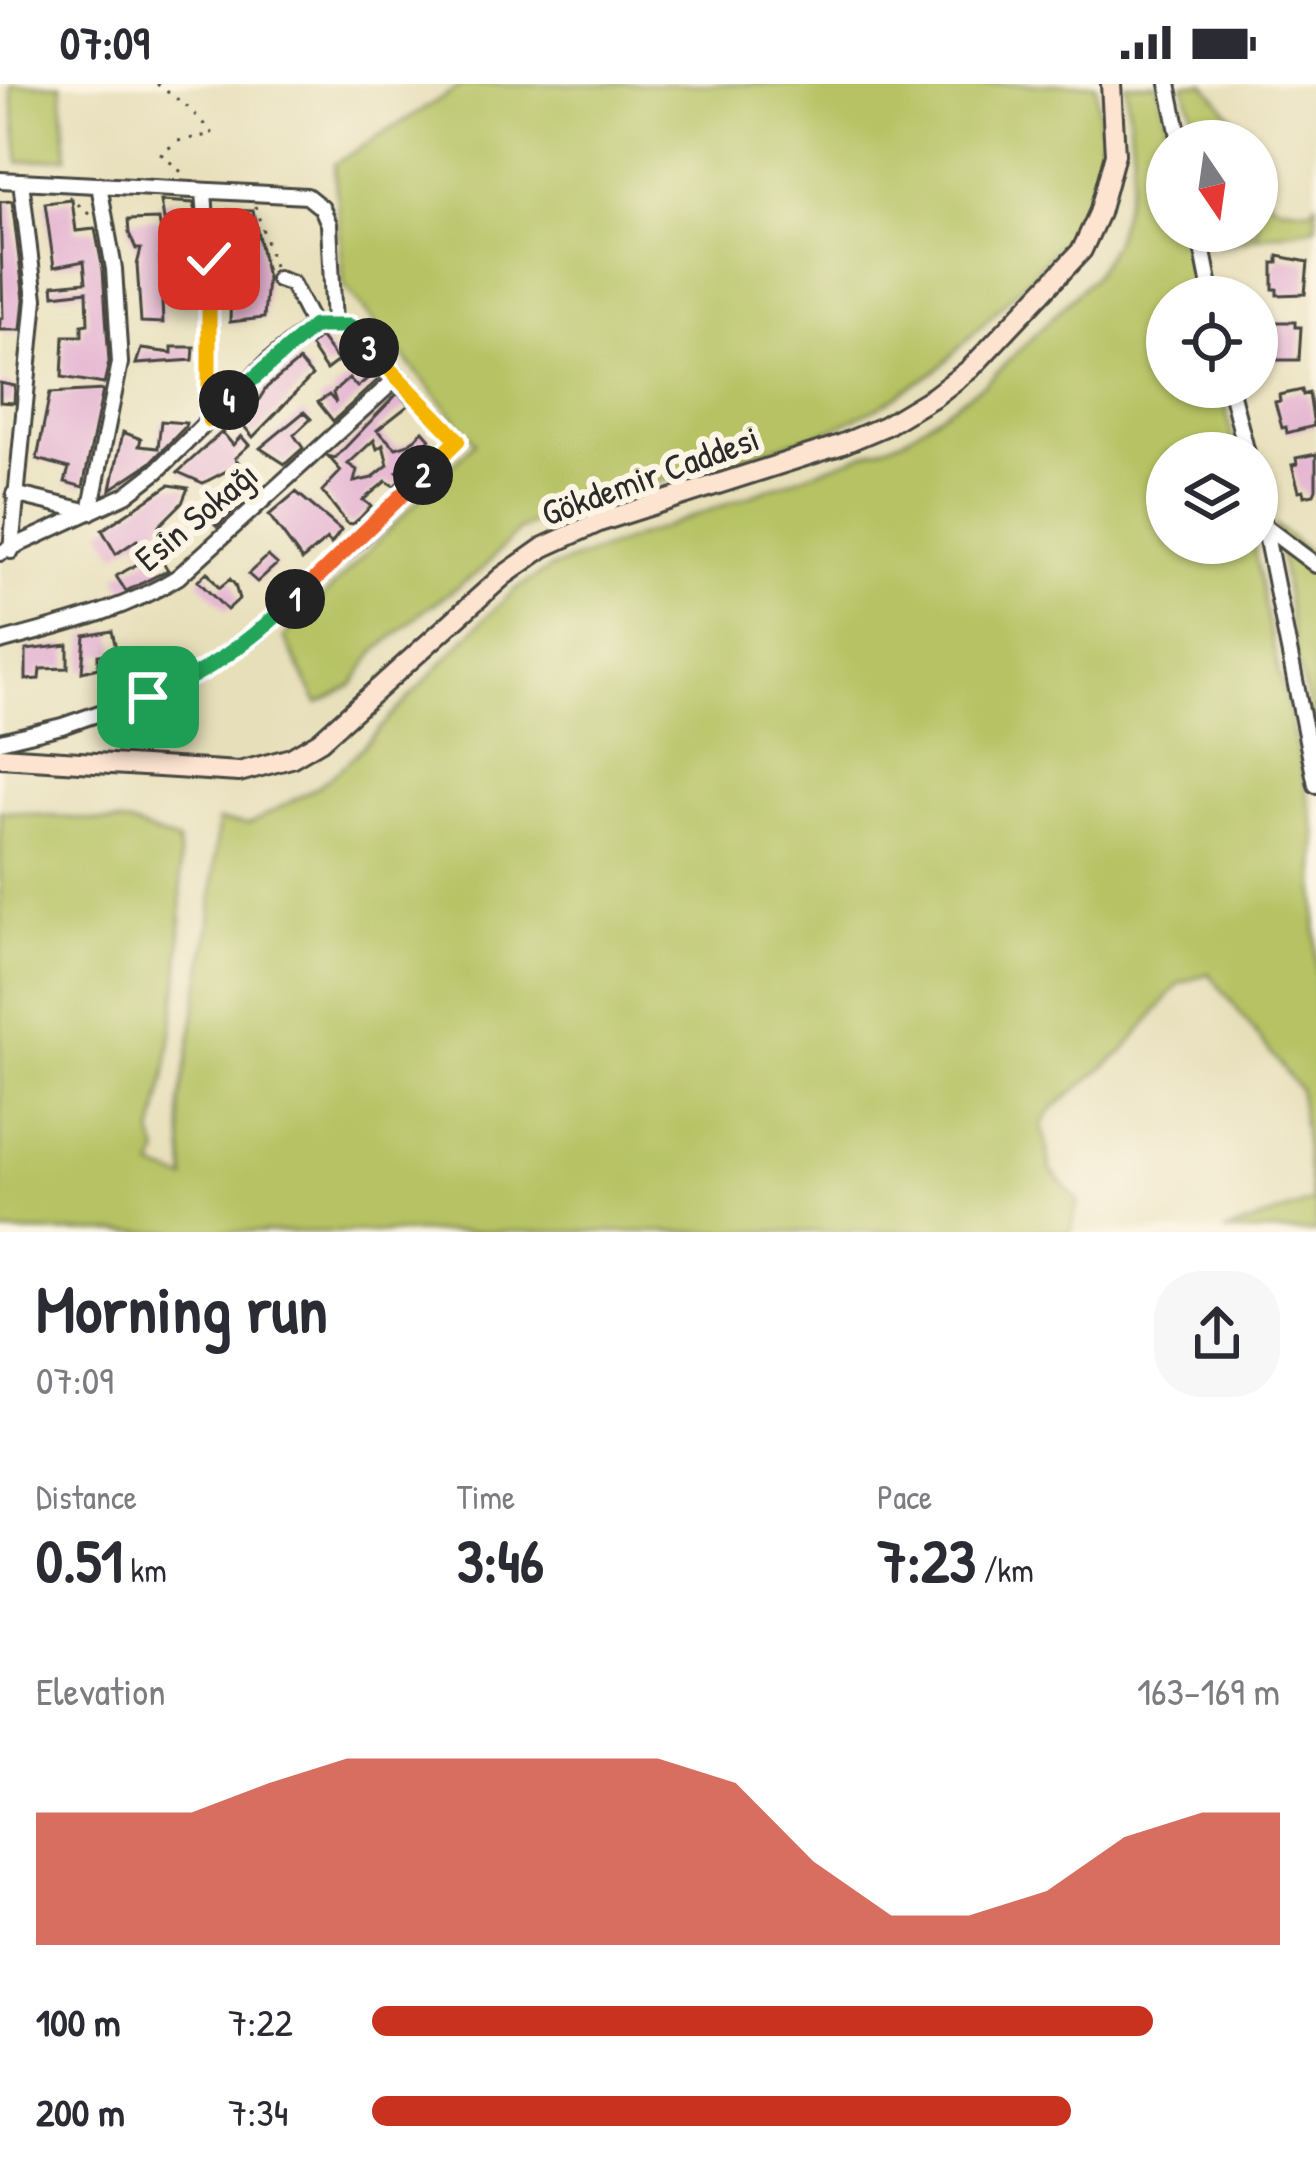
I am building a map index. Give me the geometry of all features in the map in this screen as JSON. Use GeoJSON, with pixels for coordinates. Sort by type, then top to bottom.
{"type":"FeatureCollection","features":[{"type":"Feature","properties":{"kind":"main road","name":"Gökdemir Caddesi"},"geometry":{"type":"LineString","coordinates":[[0,758],[238,772],[291,758],[320,741],[503,575],[544,547],[599,522],[840,445],[885,426],[935,396],[970,369],[1082,250],[1099,213],[1115,154],[1111,84]]}},
{"type":"Feature","properties":{"kind":"street"},"geometry":{"type":"LineString","coordinates":[[1168,84],[1176,120]]}},
{"type":"Feature","properties":{"kind":"street"},"geometry":{"type":"LineString","coordinates":[[0,180],[307,196],[322,208],[329,224],[334,324]]}},
{"type":"Feature","properties":{"kind":"street"},"geometry":{"type":"LineString","coordinates":[[5,552],[26,416],[35,299],[21,181]]}},
{"type":"Feature","properties":{"kind":"street"},"geometry":{"type":"LineString","coordinates":[[90,512],[120,363],[114,269],[99,184]]}},
{"type":"Feature","properties":{"kind":"street"},"geometry":{"type":"LineString","coordinates":[[204,190],[210,278],[209,420]]}},
{"type":"Feature","properties":{"kind":"street"},"geometry":{"type":"LineString","coordinates":[[278,279],[292,284],[314,326]]}},
{"type":"Feature","properties":{"kind":"street"},"geometry":{"type":"LineString","coordinates":[[0,741],[62,726],[183,684],[275,617],[458,440],[350,326],[314,326],[126,496],[5,552]]}},
{"type":"Feature","properties":{"kind":"street","name":"Esin Sokağı"},"geometry":{"type":"LineString","coordinates":[[0,642],[103,614],[145,598],[178,577],[396,379]]}},
{"type":"Feature","properties":{"kind":"street"},"geometry":{"type":"LineString","coordinates":[[14,494],[90,512]]}},
{"type":"Feature","properties":{"kind":"street"},"geometry":{"type":"LineString","coordinates":[[1278,536],[1316,565]]}},
{"type":"Feature","properties":{"kind":"street"},"geometry":{"type":"LineString","coordinates":[[1271,564],[1316,785]]}},
{"type":"Feature","properties":{"kind":"path"},"geometry":{"type":"LineString","coordinates":[[158,84],[213,134],[178,141],[161,154],[204,190]]}},
{"type":"Feature","properties":{"kind":"path"},"geometry":{"type":"LineString","coordinates":[[55,182],[107,232]]}},
{"type":"Feature","properties":{"kind":"path"},"geometry":{"type":"LineString","coordinates":[[251,194],[278,279]]}},
{"type":"Feature","properties":{"kind":"green space"},"geometry":{"type":"Polygon","coordinates":[[[11,84],[61,84],[67,157],[19,162],[11,84]]]}},
{"type":"Feature","properties":{"kind":"green space"},"geometry":{"type":"Polygon","coordinates":[[[464,84],[1096,84],[1103,152],[1083,217],[938,369],[881,406],[828,431],[662,481],[567,503],[518,531],[480,571],[374,653],[353,685],[318,704],[284,637],[475,442],[344,286],[334,164],[464,84]]]}},
{"type":"Feature","properties":{"kind":"green space"},"geometry":{"type":"Polygon","coordinates":[[[1126,84],[1157,84],[1165,120],[1146,120],[1146,252],[1194,252],[1200,276],[1146,276],[1146,408],[1226,408],[1231,432],[1146,432],[1146,564],[1257,564],[1316,832],[1316,1232],[1224,1232],[1312,1202],[1299,1089],[1209,973],[1179,984],[1123,1052],[1051,1110],[1042,1125],[1051,1170],[1078,1201],[1071,1232],[0,1232],[0,811],[130,824],[178,842],[177,989],[153,1135],[159,1154],[153,1168],[186,1180],[180,1103],[210,924],[218,821],[249,824],[319,786],[348,762],[483,620],[516,589],[551,568],[902,440],[987,382],[1093,277],[1114,242],[1131,181],[1126,84]]]}},
{"type":"Feature","properties":{"kind":"green space"},"geometry":{"type":"Polygon","coordinates":[[[1183,84],[1205,84],[1235,120],[1195,120],[1183,84]]]}},
{"type":"Feature","properties":{"kind":"green space"},"geometry":{"type":"Polygon","coordinates":[[[1316,203],[1316,227],[1278,234],[1278,206],[1311,209],[1316,203]]]}},
{"type":"Feature","properties":{"kind":"green space"},"geometry":{"type":"Polygon","coordinates":[[[1278,528],[1316,558],[1316,736],[1294,645],[1278,528]]]}},
{"type":"Feature","properties":{"kind":"building"},"geometry":{"type":"Polygon","coordinates":[[[72,200],[76,231],[95,229],[103,270],[109,362],[104,384],[62,377],[64,336],[82,336],[82,325],[88,324],[87,291],[54,295],[53,285],[86,282],[84,261],[54,267],[45,203],[72,200]]]}},
{"type":"Feature","properties":{"kind":"building"},"geometry":{"type":"Polygon","coordinates":[[[12,201],[24,299],[21,330],[0,330],[0,202],[12,201]]]}},
{"type":"Feature","properties":{"kind":"building"},"geometry":{"type":"Polygon","coordinates":[[[161,201],[194,203],[195,218],[164,220],[161,201]]]}},
{"type":"Feature","properties":{"kind":"building"},"geometry":{"type":"Polygon","coordinates":[[[227,210],[253,211],[267,278],[264,318],[230,322],[231,287],[227,288],[221,218],[227,210]]]}},
{"type":"Feature","properties":{"kind":"building"},"geometry":{"type":"Polygon","coordinates":[[[159,219],[163,246],[196,243],[197,254],[160,257],[163,323],[141,322],[137,265],[141,249],[136,249],[128,220],[159,219]]]}},
{"type":"Feature","properties":{"kind":"building"},"geometry":{"type":"Polygon","coordinates":[[[1278,256],[1308,262],[1305,294],[1278,295],[1273,263],[1278,263],[1278,256]]]}},
{"type":"Feature","properties":{"kind":"building"},"geometry":{"type":"Polygon","coordinates":[[[1278,322],[1295,322],[1295,327],[1301,327],[1299,360],[1278,360],[1278,322]]]}},
{"type":"Feature","properties":{"kind":"building"},"geometry":{"type":"Polygon","coordinates":[[[320,337],[338,361],[326,370],[310,346],[320,337]]]}},
{"type":"Feature","properties":{"kind":"building"},"geometry":{"type":"Polygon","coordinates":[[[172,347],[194,347],[193,360],[136,364],[141,349],[172,353],[172,347]]]}},
{"type":"Feature","properties":{"kind":"building"},"geometry":{"type":"Polygon","coordinates":[[[299,361],[312,376],[253,437],[236,417],[250,401],[251,412],[267,387],[299,361]]]}},
{"type":"Feature","properties":{"kind":"building"},"geometry":{"type":"Polygon","coordinates":[[[377,371],[382,376],[333,421],[318,402],[329,395],[336,403],[333,393],[349,378],[357,387],[377,371]]]}},
{"type":"Feature","properties":{"kind":"building"},"geometry":{"type":"Polygon","coordinates":[[[0,383],[15,386],[14,403],[0,402],[0,383]]]}},
{"type":"Feature","properties":{"kind":"building"},"geometry":{"type":"Polygon","coordinates":[[[103,390],[83,487],[65,482],[69,468],[37,459],[50,393],[103,390]]]}},
{"type":"Feature","properties":{"kind":"building"},"geometry":{"type":"Polygon","coordinates":[[[398,393],[409,405],[377,430],[396,448],[423,431],[430,439],[397,472],[403,477],[394,486],[386,481],[363,500],[371,506],[353,524],[347,523],[322,491],[341,471],[328,456],[335,458],[398,393]],[[374,440],[348,464],[357,470],[354,482],[372,478],[388,465],[383,445],[377,449],[374,440]]]}},
{"type":"Feature","properties":{"kind":"building"},"geometry":{"type":"Polygon","coordinates":[[[1309,393],[1314,426],[1287,433],[1277,408],[1279,395],[1309,393]]]}},
{"type":"Feature","properties":{"kind":"building"},"geometry":{"type":"Polygon","coordinates":[[[304,412],[311,419],[294,435],[303,448],[285,464],[260,448],[304,412]]]}},
{"type":"Feature","properties":{"kind":"building"},"geometry":{"type":"Polygon","coordinates":[[[161,421],[186,423],[150,463],[111,489],[123,432],[141,439],[139,446],[158,448],[161,421]]]}},
{"type":"Feature","properties":{"kind":"building"},"geometry":{"type":"Polygon","coordinates":[[[222,432],[233,445],[241,436],[249,445],[235,458],[240,464],[203,483],[178,472],[222,432]]]}},
{"type":"Feature","properties":{"kind":"building"},"geometry":{"type":"Polygon","coordinates":[[[1316,454],[1316,489],[1304,496],[1292,465],[1297,464],[1296,458],[1316,454]]]}},
{"type":"Feature","properties":{"kind":"building"},"geometry":{"type":"Polygon","coordinates":[[[244,468],[261,486],[217,526],[202,509],[218,493],[223,494],[220,490],[244,468]]]}},
{"type":"Feature","properties":{"kind":"building"},"geometry":{"type":"Polygon","coordinates":[[[169,485],[188,488],[157,534],[171,554],[161,560],[168,570],[126,591],[116,576],[150,557],[137,540],[116,554],[102,530],[169,485]]]}},
{"type":"Feature","properties":{"kind":"building"},"geometry":{"type":"Polygon","coordinates":[[[296,492],[341,530],[331,544],[327,539],[302,560],[269,515],[296,492]]]}},
{"type":"Feature","properties":{"kind":"building"},"geometry":{"type":"Polygon","coordinates":[[[268,556],[277,564],[257,582],[248,574],[268,556]]]}},
{"type":"Feature","properties":{"kind":"building"},"geometry":{"type":"Polygon","coordinates":[[[207,572],[219,588],[230,579],[235,585],[239,599],[227,610],[198,581],[207,572]]]}},
{"type":"Feature","properties":{"kind":"building"},"geometry":{"type":"Polygon","coordinates":[[[112,631],[117,653],[98,655],[98,668],[82,672],[85,636],[112,631]]]}},
{"type":"Feature","properties":{"kind":"building"},"geometry":{"type":"Polygon","coordinates":[[[68,645],[68,668],[40,669],[39,679],[26,680],[26,650],[68,645]]]}},
{"type":"Feature","properties":{"kind":"route"},"geometry":{"type":"LineString","coordinates":[[148,697],[183,684],[258,632],[458,440],[350,326],[334,324],[314,326],[209,420],[209,259]]}}]}
